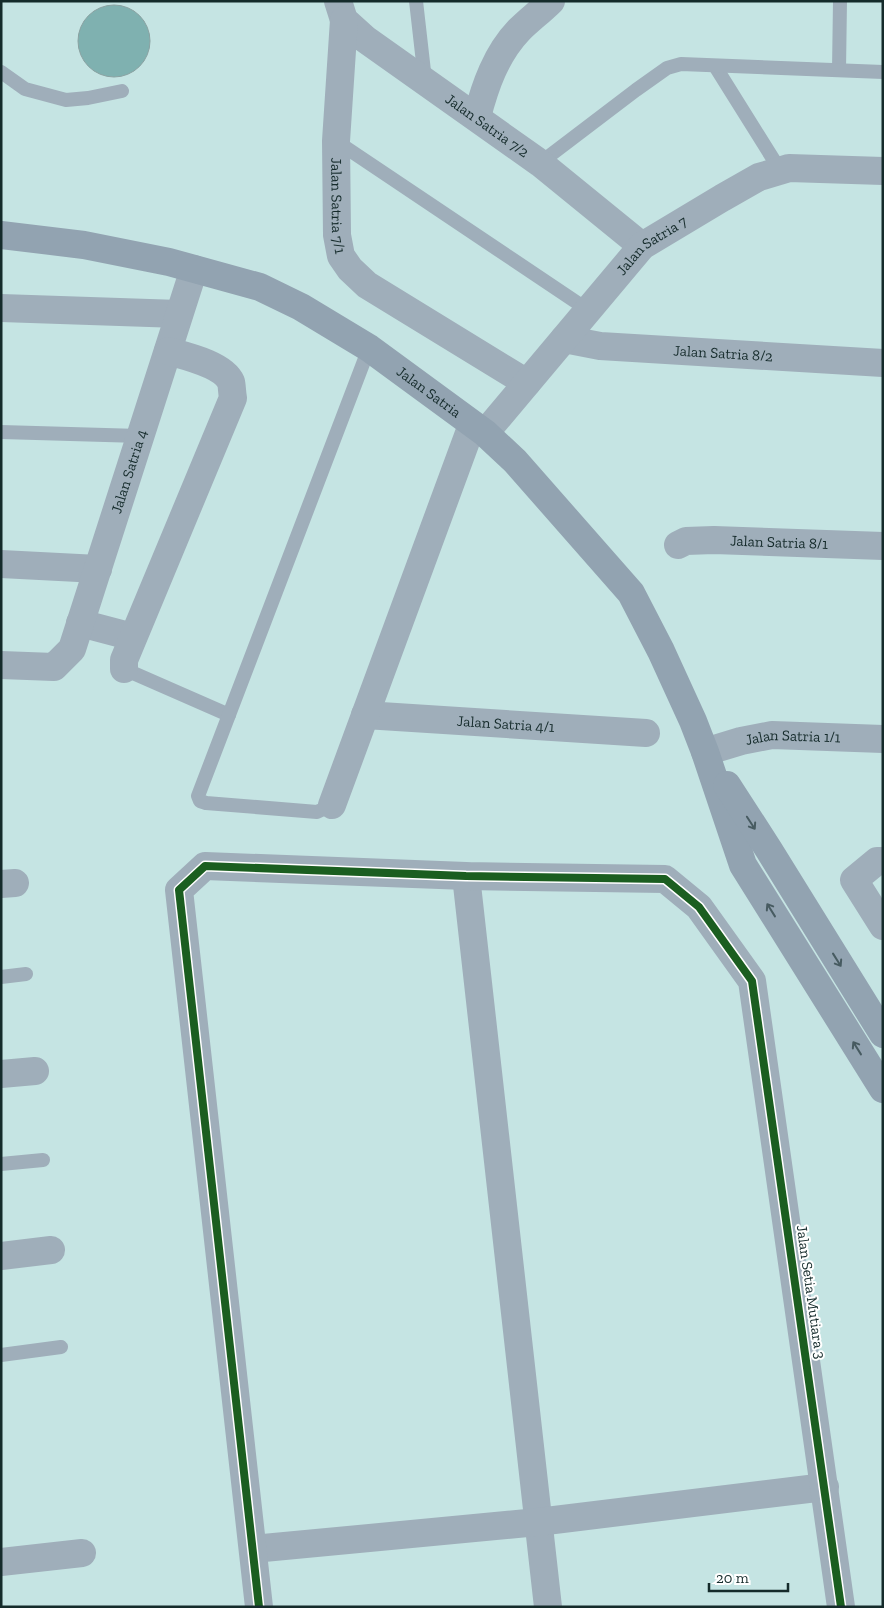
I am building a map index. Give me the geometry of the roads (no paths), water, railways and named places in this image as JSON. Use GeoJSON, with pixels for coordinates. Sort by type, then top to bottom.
{"type":"FeatureCollection","features":[{"type":"Feature","properties":{"kind":"street"},"geometry":{"type":"LineString","coordinates":[[477,117],[484,87],[498,59],[518,31],[551,1]]}},
{"type":"Feature","properties":{"kind":"street","name":"Jalan Satria 7/2"},"geometry":{"type":"LineString","coordinates":[[341,10],[365,39],[540,162],[642,246]]}},
{"type":"Feature","properties":{"kind":"street","name":"Jalan Satria 7/1"},"geometry":{"type":"LineString","coordinates":[[341,10],[336,141],[337,235],[341,256],[350,269],[367,285],[527,383]]}},
{"type":"Feature","properties":{"kind":"street","name":"Jalan Satria 7"},"geometry":{"type":"LineString","coordinates":[[479,429],[527,383],[642,246],[759,177],[780,170],[789,168],[883,171]]}},
{"type":"Feature","properties":{"kind":"street","name":"Jalan Satria"},"geometry":{"type":"LineString","coordinates":[[1,235],[84,245],[169,262],[260,287],[302,307],[368,348],[479,429],[515,461],[631,593],[661,651],[706,752]]}},
{"type":"Feature","properties":{"kind":"street","name":"Jalan Satria 4"},"geometry":{"type":"LineString","coordinates":[[1,665],[54,667],[72,649],[194,269]]}},
{"type":"Feature","properties":{"kind":"street"},"geometry":{"type":"LineString","coordinates":[[1,308],[180,314]]}},
{"type":"Feature","properties":{"kind":"street","name":"Jalan Satria 8/2"},"geometry":{"type":"LineString","coordinates":[[564,339],[600,346],[883,363]]}},
{"type":"Feature","properties":{"kind":"street"},"geometry":{"type":"LineString","coordinates":[[124,669],[124,660],[133,637],[233,398],[231,382],[222,372],[207,363],[168,351]]}},
{"type":"Feature","properties":{"kind":"street"},"geometry":{"type":"LineString","coordinates":[[332,805],[365,715],[479,429]]}},
{"type":"Feature","properties":{"kind":"street","name":"Jalan Satria 8/1"},"geometry":{"type":"LineString","coordinates":[[678,545],[686,541],[714,540],[883,546]]}},
{"type":"Feature","properties":{"kind":"street"},"geometry":{"type":"LineString","coordinates":[[1,564],[98,569]]}},
{"type":"Feature","properties":{"kind":"street"},"geometry":{"type":"LineString","coordinates":[[80,623],[133,637]]}},
{"type":"Feature","properties":{"kind":"street","name":"Jalan Satria 4/1"},"geometry":{"type":"LineString","coordinates":[[365,715],[646,733]]}},
{"type":"Feature","properties":{"kind":"street","name":"Jalan Satria 1/1"},"geometry":{"type":"LineString","coordinates":[[706,752],[741,741],[772,735],[883,740]]}},
{"type":"Feature","properties":{"kind":"street"},"geometry":{"type":"LineString","coordinates":[[706,752],[883,1034]]}},
{"type":"Feature","properties":{"kind":"street"},"geometry":{"type":"LineString","coordinates":[[706,752],[744,865],[883,1089]]}},
{"type":"Feature","properties":{"kind":"street"},"geometry":{"type":"LineString","coordinates":[[883,861],[876,861],[854,880],[883,926]]}},
{"type":"Feature","properties":{"kind":"street"},"geometry":{"type":"LineString","coordinates":[[259,1607],[179,890],[205,866],[466,876],[548,1607]]}},
{"type":"Feature","properties":{"kind":"street","name":"Jalan Setia Mutiara 3"},"geometry":{"type":"LineString","coordinates":[[466,876],[665,880],[699,907],[752,981],[841,1607]]}},
{"type":"Feature","properties":{"kind":"street"},"geometry":{"type":"LineString","coordinates":[[1,1074],[35,1071]]}},
{"type":"Feature","properties":{"kind":"street"},"geometry":{"type":"LineString","coordinates":[[1,1256],[51,1250]]}},
{"type":"Feature","properties":{"kind":"street"},"geometry":{"type":"LineString","coordinates":[[253,1549],[538,1522],[825,1487]]}},
{"type":"Feature","properties":{"kind":"street"},"geometry":{"type":"LineString","coordinates":[[1,1562],[82,1553]]}},
{"type":"Feature","properties":{"kind":"lane"},"geometry":{"type":"LineString","coordinates":[[416,1],[425,80]]}},
{"type":"Feature","properties":{"kind":"lane"},"geometry":{"type":"LineString","coordinates":[[839,70],[840,1]]}},
{"type":"Feature","properties":{"kind":"lane"},"geometry":{"type":"LineString","coordinates":[[540,162],[667,68],[681,64],[883,72]]}},
{"type":"Feature","properties":{"kind":"lane"},"geometry":{"type":"LineString","coordinates":[[715,66],[780,170]]}},
{"type":"Feature","properties":{"kind":"lane"},"geometry":{"type":"LineString","coordinates":[[1,72],[24,89],[66,100],[88,98],[122,91]]}},
{"type":"Feature","properties":{"kind":"lane"},"geometry":{"type":"LineString","coordinates":[[336,141],[588,310]]}},
{"type":"Feature","properties":{"kind":"lane"},"geometry":{"type":"LineString","coordinates":[[332,805],[317,812],[200,801],[198,796],[368,348]]}},
{"type":"Feature","properties":{"kind":"lane"},"geometry":{"type":"LineString","coordinates":[[1,432],[140,436]]}},
{"type":"Feature","properties":{"kind":"lane"},"geometry":{"type":"LineString","coordinates":[[124,669],[229,715]]}},
{"type":"Feature","properties":{"kind":"lane"},"geometry":{"type":"LineString","coordinates":[[1,977],[26,974]]}},
{"type":"Feature","properties":{"kind":"lane"},"geometry":{"type":"LineString","coordinates":[[1,1164],[43,1160]]}},
{"type":"Feature","properties":{"kind":"lane"},"geometry":{"type":"LineString","coordinates":[[1,1354],[61,1347]]}}]}
